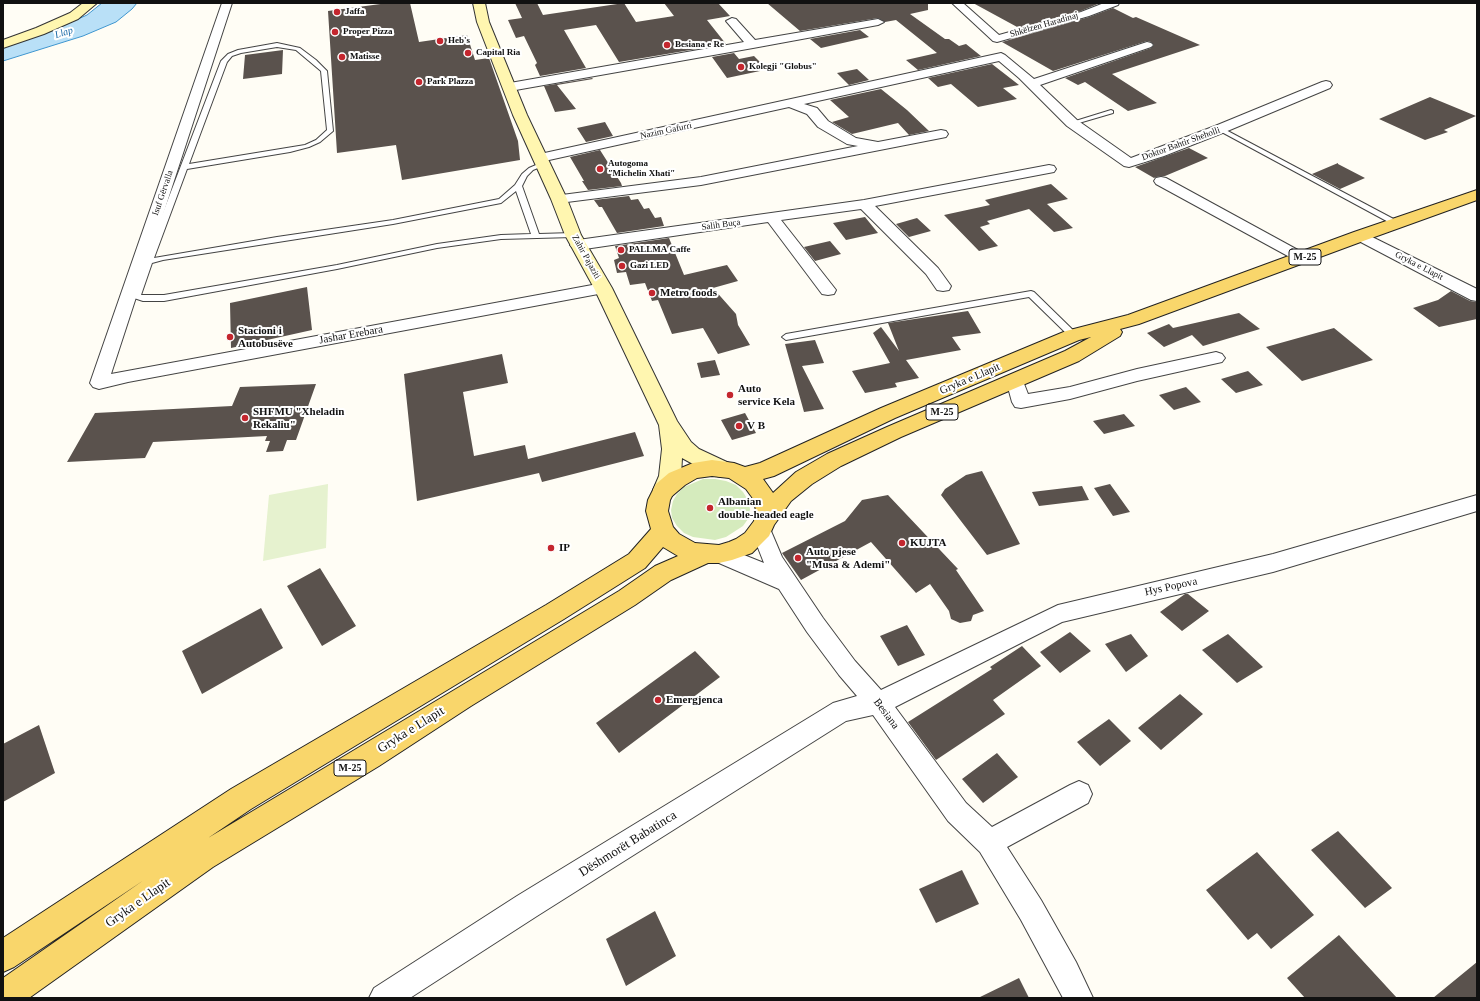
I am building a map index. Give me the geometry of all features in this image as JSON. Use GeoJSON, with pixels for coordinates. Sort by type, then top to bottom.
{"type":"FeatureCollection","features":[{"type":"Feature","properties":{"kind":"main road"},"geometry":{"type":"LineString","coordinates":[[3,44],[40,31],[74,16],[91,3]]}},
{"type":"Feature","properties":{"kind":"main road","name":"Zahir Pajaziti"},"geometry":{"type":"LineString","coordinates":[[479,3],[484,22],[520,115],[559,199],[576,240],[603,288],[668,424],[684,447],[692,455],[721,469]]}},
{"type":"Feature","properties":{"kind":"main road","name":"Gryka e Llapit"},"geometry":{"type":"LineString","coordinates":[[744,476],[766,470],[888,413],[1073,335],[1133,320],[1360,236],[1477,196]]}},
{"type":"Feature","properties":{"kind":"main road","name":"Gryka e Llapit"},"geometry":{"type":"LineString","coordinates":[[763,525],[783,495],[804,478],[834,460],[1072,356],[1133,320]]}},
{"type":"Feature","properties":{"kind":"main road","name":"Zahir Pajaziti"},"geometry":{"type":"LineString","coordinates":[[664,490],[670,476],[672,449],[668,424]]}},
{"type":"Feature","properties":{"kind":"main road"},"geometry":{"type":"LineString","coordinates":[[663,531],[657,511],[659,500],[664,490],[677,479],[693,471],[707,468],[734,471],[754,483],[761,491],[765,500],[767,510],[763,525]]}},
{"type":"Feature","properties":{"kind":"main road","name":"M-25"},"geometry":{"type":"LineString","coordinates":[[3,956],[241,799],[555,612],[637,561],[663,531],[671,540],[681,547],[693,552],[713,554],[732,551],[744,546],[753,538],[763,525]]}},
{"type":"Feature","properties":{"kind":"main road","name":"Gryka e Llapit"},"geometry":{"type":"LineString","coordinates":[[3,997],[203,857],[369,757],[462,698],[627,598],[664,573],[713,554]]}},
{"type":"Feature","properties":{"kind":"street","name":"Isuf Gërvalla"},"geometry":{"type":"LineString","coordinates":[[99,383],[227,3]]}},
{"type":"Feature","properties":{"kind":"street"},"geometry":{"type":"LineString","coordinates":[[957,3],[997,39],[1001,57]]}},
{"type":"Feature","properties":{"kind":"street","name":"Shkëlzen Haradinaj"},"geometry":{"type":"LineString","coordinates":[[997,39],[1084,14],[1114,3]]}},
{"type":"Feature","properties":{"kind":"street"},"geometry":{"type":"LineString","coordinates":[[732,21],[753,45]]}},
{"type":"Feature","properties":{"kind":"street"},"geometry":{"type":"LineString","coordinates":[[510,87],[878,22]]}},
{"type":"Feature","properties":{"kind":"street"},"geometry":{"type":"LineString","coordinates":[[1032,84],[1147,45]]}},
{"type":"Feature","properties":{"kind":"street","name":"Doktor Bahtir Sheholli"},"geometry":{"type":"LineString","coordinates":[[1001,57],[1032,84],[1072,123],[1129,163],[1220,129],[1326,85]]}},
{"type":"Feature","properties":{"kind":"street","name":"Nazim Gafurri"},"geometry":{"type":"LineString","coordinates":[[541,161],[1001,57]]}},
{"type":"Feature","properties":{"kind":"street"},"geometry":{"type":"LineString","coordinates":[[791,104],[812,111],[823,124],[852,141],[879,146]]}},
{"type":"Feature","properties":{"kind":"street"},"geometry":{"type":"LineString","coordinates":[[559,199],[701,181],[941,134]]}},
{"type":"Feature","properties":{"kind":"street","name":"Salih Buça"},"geometry":{"type":"LineString","coordinates":[[576,240],[772,218],[864,204],[1046,169]]}},
{"type":"Feature","properties":{"kind":"street"},"geometry":{"type":"LineString","coordinates":[[1161,180],[1302,258]]}},
{"type":"Feature","properties":{"kind":"street"},"geometry":{"type":"LineString","coordinates":[[864,204],[932,271],[943,286]]}},
{"type":"Feature","properties":{"kind":"street"},"geometry":{"type":"LineString","coordinates":[[772,218],[828,290]]}},
{"type":"Feature","properties":{"kind":"street","name":"Gryka e Llapit"},"geometry":{"type":"LineString","coordinates":[[1360,236],[1477,296]]}},
{"type":"Feature","properties":{"kind":"street","name":"Jashar Erebara"},"geometry":{"type":"LineString","coordinates":[[99,383],[128,376],[603,288]]}},
{"type":"Feature","properties":{"kind":"street","name":"Gryka e Llapit"},"geometry":{"type":"LineString","coordinates":[[1015,380],[1022,402],[1070,393],[1137,375],[1216,358]]}},
{"type":"Feature","properties":{"kind":"street","name":"Hys Popova"},"geometry":{"type":"LineString","coordinates":[[878,703],[1058,614],[1273,563],[1477,503]]}},
{"type":"Feature","properties":{"kind":"street","name":"Besiana"},"geometry":{"type":"LineString","coordinates":[[763,525],[773,561],[786,582],[847,668],[878,703],[958,812],[989,843],[1032,910],[1078,998]]}},
{"type":"Feature","properties":{"kind":"street"},"geometry":{"type":"LineString","coordinates":[[713,554],[786,582]]}},
{"type":"Feature","properties":{"kind":"street","name":"Dëshmorët Babatinca"},"geometry":{"type":"LineString","coordinates":[[384,998],[527,906],[688,807],[841,710],[878,703]]}},
{"type":"Feature","properties":{"kind":"street"},"geometry":{"type":"LineString","coordinates":[[989,843],[1079,794]]}},
{"type":"Feature","properties":{"kind":"lane"},"geometry":{"type":"LineString","coordinates":[[185,167],[290,150],[308,146],[318,141],[330,131],[324,72],[314,61],[298,49],[277,45],[240,51],[230,55],[224,61],[185,167],[177,184],[137,296],[153,299],[336,267],[437,246],[501,237],[536,236],[576,240]]}},
{"type":"Feature","properties":{"kind":"lane"},"geometry":{"type":"LineString","coordinates":[[1072,123],[1111,112]]}},
{"type":"Feature","properties":{"kind":"lane"},"geometry":{"type":"LineString","coordinates":[[1220,129],[1397,223]]}},
{"type":"Feature","properties":{"kind":"lane"},"geometry":{"type":"LineString","coordinates":[[149,262],[277,239],[394,222],[500,201],[518,186],[524,175],[541,161]]}},
{"type":"Feature","properties":{"kind":"lane"},"geometry":{"type":"LineString","coordinates":[[518,186],[536,236]]}},
{"type":"Feature","properties":{"kind":"lane"},"geometry":{"type":"LineString","coordinates":[[786,337],[1031,294],[1073,335]]}},
{"type":"Feature","properties":{"kind":"green space"},"geometry":{"type":"Polygon","coordinates":[[[703,479],[726,481],[736,485],[748,500],[750,509],[748,519],[743,526],[726,537],[715,540],[693,537],[684,533],[672,518],[671,510],[673,501],[677,494],[684,487],[703,479]]]}},
{"type":"Feature","properties":{"kind":"green space"},"geometry":{"type":"Polygon","coordinates":[[[328,484],[326,548],[263,561],[269,495],[328,484]]]}},
{"type":"Feature","properties":{"kind":"water","name":"Llap"},"geometry":{"type":"Polygon","coordinates":[[[102,3],[137,3],[116,22],[83,36],[3,61],[3,45],[49,32],[87,15],[102,3]]]}},
{"type":"Feature","properties":{"kind":"building"},"geometry":{"type":"Polygon","coordinates":[[[388,3],[410,3],[419,42],[467,35],[475,60],[489,58],[518,141],[520,160],[402,180],[396,145],[337,153],[328,11],[388,3]]]}},
{"type":"Feature","properties":{"kind":"building"},"geometry":{"type":"Polygon","coordinates":[[[515,3],[537,3],[543,15],[624,3],[636,22],[674,16],[664,3],[718,3],[730,16],[707,20],[726,44],[619,62],[596,25],[564,30],[586,68],[540,76],[535,65],[537,63],[524,36],[516,38],[508,20],[522,18],[515,3]]]}},
{"type":"Feature","properties":{"kind":"building"},"geometry":{"type":"Polygon","coordinates":[[[767,3],[928,3],[928,10],[910,14],[945,39],[949,39],[959,46],[966,44],[981,56],[918,70],[906,60],[937,53],[896,20],[885,22],[878,18],[800,31],[767,3]]]}},
{"type":"Feature","properties":{"kind":"building"},"geometry":{"type":"Polygon","coordinates":[[[973,3],[1100,3],[1081,11],[1019,28],[973,3]]]}},
{"type":"Feature","properties":{"kind":"building"},"geometry":{"type":"Polygon","coordinates":[[[1113,8],[1133,18],[1136,17],[1200,45],[1112,74],[1157,103],[1128,111],[1085,82],[1078,85],[1065,78],[1151,48],[1154,45],[1151,42],[1147,41],[1053,71],[1002,42],[1089,17],[1113,8]]]}},
{"type":"Feature","properties":{"kind":"building"},"geometry":{"type":"Polygon","coordinates":[[[860,30],[869,37],[821,48],[810,39],[860,30]]]}},
{"type":"Feature","properties":{"kind":"building"},"geometry":{"type":"Polygon","coordinates":[[[283,50],[282,74],[243,79],[245,55],[283,50]]]}},
{"type":"Feature","properties":{"kind":"building","name":"Kolegji \"Globus\""},"geometry":{"type":"Polygon","coordinates":[[[734,53],[739,59],[754,56],[760,62],[760,71],[727,78],[712,57],[734,53]]]}},
{"type":"Feature","properties":{"kind":"building"},"geometry":{"type":"Polygon","coordinates":[[[992,64],[1019,85],[1003,88],[1017,99],[978,107],[951,84],[938,87],[928,78],[992,64]]]}},
{"type":"Feature","properties":{"kind":"building"},"geometry":{"type":"Polygon","coordinates":[[[857,69],[869,80],[849,85],[837,73],[857,69]]]}},
{"type":"Feature","properties":{"kind":"building"},"geometry":{"type":"Polygon","coordinates":[[[593,79],[557,85],[576,109],[555,112],[544,86],[593,79]]]}},
{"type":"Feature","properties":{"kind":"building"},"geometry":{"type":"Polygon","coordinates":[[[881,89],[907,110],[929,131],[909,135],[898,123],[852,134],[832,122],[849,117],[830,100],[881,89]]]}},
{"type":"Feature","properties":{"kind":"building"},"geometry":{"type":"Polygon","coordinates":[[[1430,97],[1476,116],[1444,130],[1448,132],[1425,140],[1379,119],[1430,97]]]}},
{"type":"Feature","properties":{"kind":"building"},"geometry":{"type":"Polygon","coordinates":[[[605,122],[613,136],[586,142],[577,128],[605,122]]]}},
{"type":"Feature","properties":{"kind":"building"},"geometry":{"type":"Polygon","coordinates":[[[1189,148],[1208,158],[1165,176],[1154,178],[1135,167],[1189,148]]]}},
{"type":"Feature","properties":{"kind":"building"},"geometry":{"type":"Polygon","coordinates":[[[600,150],[622,186],[588,190],[582,181],[584,181],[570,157],[600,150]]]}},
{"type":"Feature","properties":{"kind":"building"},"geometry":{"type":"Polygon","coordinates":[[[1338,163],[1365,178],[1340,189],[1312,174],[1338,163]]]}},
{"type":"Feature","properties":{"kind":"building"},"geometry":{"type":"Polygon","coordinates":[[[1051,184],[1068,199],[1047,204],[1073,228],[1054,232],[1029,209],[987,221],[990,224],[980,227],[998,246],[979,251],[944,215],[990,205],[985,200],[1051,184]]]}},
{"type":"Feature","properties":{"kind":"building"},"geometry":{"type":"Polygon","coordinates":[[[629,196],[631,200],[638,199],[644,209],[649,208],[655,218],[661,217],[664,226],[617,233],[602,207],[599,207],[594,200],[629,196]]]}},
{"type":"Feature","properties":{"kind":"building"},"geometry":{"type":"Polygon","coordinates":[[[865,217],[878,233],[846,240],[833,223],[865,217]]]}},
{"type":"Feature","properties":{"kind":"building"},"geometry":{"type":"Polygon","coordinates":[[[917,218],[931,231],[909,237],[896,224],[917,218]]]}},
{"type":"Feature","properties":{"kind":"building"},"geometry":{"type":"Polygon","coordinates":[[[669,238],[684,275],[727,265],[738,281],[713,288],[736,314],[738,325],[750,345],[718,354],[703,328],[672,334],[658,300],[652,301],[645,283],[630,285],[626,272],[617,273],[614,260],[619,258],[615,246],[669,238]]]}},
{"type":"Feature","properties":{"kind":"building"},"geometry":{"type":"Polygon","coordinates":[[[830,241],[841,254],[815,261],[804,247],[830,241]]]}},
{"type":"Feature","properties":{"kind":"building"},"geometry":{"type":"Polygon","coordinates":[[[307,287],[312,330],[231,348],[230,303],[307,287]]]}},
{"type":"Feature","properties":{"kind":"building"},"geometry":{"type":"Polygon","coordinates":[[[1451,291],[1470,301],[1477,302],[1477,319],[1439,327],[1413,308],[1438,300],[1451,291]]]}},
{"type":"Feature","properties":{"kind":"building"},"geometry":{"type":"Polygon","coordinates":[[[968,311],[981,333],[952,337],[961,350],[906,360],[919,378],[895,383],[897,387],[865,393],[852,371],[890,363],[873,333],[881,327],[899,351],[888,323],[968,311]]]}},
{"type":"Feature","properties":{"kind":"building"},"geometry":{"type":"Polygon","coordinates":[[[1239,313],[1260,329],[1203,346],[1192,335],[1164,347],[1147,333],[1169,324],[1173,328],[1239,313]]]}},
{"type":"Feature","properties":{"kind":"building"},"geometry":{"type":"Polygon","coordinates":[[[1334,328],[1373,360],[1302,381],[1266,347],[1334,328]]]}},
{"type":"Feature","properties":{"kind":"building"},"geometry":{"type":"Polygon","coordinates":[[[815,340],[824,363],[802,366],[824,409],[804,412],[785,344],[815,340]]]}},
{"type":"Feature","properties":{"kind":"building"},"geometry":{"type":"Polygon","coordinates":[[[502,354],[508,383],[463,392],[474,456],[525,445],[528,459],[635,432],[644,456],[542,482],[539,473],[417,501],[404,374],[502,354]]]}},
{"type":"Feature","properties":{"kind":"building"},"geometry":{"type":"Polygon","coordinates":[[[715,360],[720,375],[701,378],[697,363],[715,360]]]}},
{"type":"Feature","properties":{"kind":"building"},"geometry":{"type":"Polygon","coordinates":[[[1248,371],[1263,385],[1236,393],[1221,379],[1248,371]]]}},
{"type":"Feature","properties":{"kind":"building"},"geometry":{"type":"Polygon","coordinates":[[[316,384],[296,440],[287,440],[283,451],[266,452],[270,441],[265,441],[267,436],[153,442],[145,458],[67,462],[95,413],[232,406],[240,387],[316,384]]]}},
{"type":"Feature","properties":{"kind":"building"},"geometry":{"type":"Polygon","coordinates":[[[1186,387],[1201,402],[1174,410],[1159,395],[1186,387]]]}},
{"type":"Feature","properties":{"kind":"building","name":"V B"},"geometry":{"type":"Polygon","coordinates":[[[745,413],[756,433],[732,440],[721,420],[745,413]]]}},
{"type":"Feature","properties":{"kind":"building"},"geometry":{"type":"Polygon","coordinates":[[[1124,414],[1135,426],[1104,434],[1093,421],[1124,414]]]}},
{"type":"Feature","properties":{"kind":"building"},"geometry":{"type":"Polygon","coordinates":[[[982,471],[1020,544],[987,555],[941,495],[945,489],[966,475],[982,471]]]}},
{"type":"Feature","properties":{"kind":"building"},"geometry":{"type":"Polygon","coordinates":[[[1110,484],[1130,512],[1113,516],[1094,488],[1110,484]]]}},
{"type":"Feature","properties":{"kind":"building"},"geometry":{"type":"Polygon","coordinates":[[[1082,486],[1089,500],[1039,506],[1032,492],[1082,486]]]}},
{"type":"Feature","properties":{"kind":"building"},"geometry":{"type":"Polygon","coordinates":[[[888,495],[958,569],[956,570],[984,611],[973,615],[971,621],[960,623],[951,619],[949,611],[930,584],[916,593],[871,542],[801,580],[782,553],[845,521],[862,500],[888,495]]]}},
{"type":"Feature","properties":{"kind":"building"},"geometry":{"type":"Polygon","coordinates":[[[320,568],[356,626],[322,646],[287,586],[320,568]]]}},
{"type":"Feature","properties":{"kind":"building"},"geometry":{"type":"Polygon","coordinates":[[[1185,594],[1188,594],[1209,611],[1182,631],[1160,612],[1185,594]]]}},
{"type":"Feature","properties":{"kind":"building"},"geometry":{"type":"Polygon","coordinates":[[[261,608],[283,648],[202,694],[182,651],[261,608]]]}},
{"type":"Feature","properties":{"kind":"building"},"geometry":{"type":"Polygon","coordinates":[[[907,625],[925,655],[898,666],[880,636],[907,625]]]}},
{"type":"Feature","properties":{"kind":"building"},"geometry":{"type":"Polygon","coordinates":[[[1070,632],[1091,651],[1060,673],[1040,652],[1070,632]]]}},
{"type":"Feature","properties":{"kind":"building"},"geometry":{"type":"Polygon","coordinates":[[[1131,634],[1148,656],[1126,672],[1105,644],[1131,634]]]}},
{"type":"Feature","properties":{"kind":"building"},"geometry":{"type":"Polygon","coordinates":[[[1228,634],[1263,667],[1237,683],[1202,650],[1228,634]]]}},
{"type":"Feature","properties":{"kind":"building"},"geometry":{"type":"Polygon","coordinates":[[[1022,646],[1041,666],[993,700],[1005,714],[936,760],[908,722],[992,669],[990,667],[1022,646]]]}},
{"type":"Feature","properties":{"kind":"building","name":"Emergjenca"},"geometry":{"type":"Polygon","coordinates":[[[695,651],[720,677],[619,753],[596,723],[695,651]]]}},
{"type":"Feature","properties":{"kind":"building"},"geometry":{"type":"Polygon","coordinates":[[[1180,694],[1203,714],[1161,750],[1138,728],[1180,694]]]}},
{"type":"Feature","properties":{"kind":"building"},"geometry":{"type":"Polygon","coordinates":[[[1109,719],[1131,741],[1100,766],[1077,742],[1109,719]]]}},
{"type":"Feature","properties":{"kind":"building"},"geometry":{"type":"Polygon","coordinates":[[[39,725],[55,773],[3,802],[3,744],[39,725]]]}},
{"type":"Feature","properties":{"kind":"building"},"geometry":{"type":"Polygon","coordinates":[[[997,753],[1018,777],[983,803],[962,779],[997,753]]]}},
{"type":"Feature","properties":{"kind":"building"},"geometry":{"type":"Polygon","coordinates":[[[1338,831],[1392,888],[1365,908],[1311,850],[1338,831]]]}},
{"type":"Feature","properties":{"kind":"building"},"geometry":{"type":"Polygon","coordinates":[[[1257,852],[1314,915],[1271,949],[1257,933],[1248,940],[1206,890],[1257,852]]]}},
{"type":"Feature","properties":{"kind":"building"},"geometry":{"type":"Polygon","coordinates":[[[962,870],[979,904],[936,923],[919,889],[962,870]]]}},
{"type":"Feature","properties":{"kind":"building"},"geometry":{"type":"Polygon","coordinates":[[[655,911],[676,956],[626,986],[606,939],[655,911]]]}},
{"type":"Feature","properties":{"kind":"building"},"geometry":{"type":"Polygon","coordinates":[[[1339,935],[1397,998],[1305,998],[1287,978],[1339,935]]]}},
{"type":"Feature","properties":{"kind":"building"},"geometry":{"type":"Polygon","coordinates":[[[1477,962],[1477,998],[1433,998],[1477,962]]]}},
{"type":"Feature","properties":{"kind":"building"},"geometry":{"type":"Polygon","coordinates":[[[1019,978],[1029,998],[978,998],[1019,978]]]}},
{"type":"Feature","properties":{"kind":"place","name":"Jaffa"},"geometry":{"type":"Point","coordinates":[337,12]}},
{"type":"Feature","properties":{"kind":"place","name":"Proper Pizza"},"geometry":{"type":"Point","coordinates":[335,32]}},
{"type":"Feature","properties":{"kind":"place","name":"Heb's"},"geometry":{"type":"Point","coordinates":[440,41]}},
{"type":"Feature","properties":{"kind":"place","name":"Besiana e Re"},"geometry":{"type":"Point","coordinates":[667,45]}},
{"type":"Feature","properties":{"kind":"place","name":"Capital Ria"},"geometry":{"type":"Point","coordinates":[468,53]}},
{"type":"Feature","properties":{"kind":"place","name":"Matisse"},"geometry":{"type":"Point","coordinates":[342,57]}},
{"type":"Feature","properties":{"kind":"place","name":"Kolegji \"Globus\""},"geometry":{"type":"Point","coordinates":[741,67]}},
{"type":"Feature","properties":{"kind":"place","name":"Park Plazza"},"geometry":{"type":"Point","coordinates":[419,82]}},
{"type":"Feature","properties":{"kind":"place","name":"Autogoma ʺMichelin Xhatiʺ"},"geometry":{"type":"Point","coordinates":[600,169]}},
{"type":"Feature","properties":{"kind":"place","name":"PALLMA Caffe"},"geometry":{"type":"Point","coordinates":[621,250]}},
{"type":"Feature","properties":{"kind":"place","name":"Gazi LED"},"geometry":{"type":"Point","coordinates":[622,266]}},
{"type":"Feature","properties":{"kind":"place","name":"Metro foods"},"geometry":{"type":"Point","coordinates":[652,293]}},
{"type":"Feature","properties":{"kind":"place","name":"Stacioni i Autobusëve"},"geometry":{"type":"Point","coordinates":[230,337]}},
{"type":"Feature","properties":{"kind":"place","name":"Auto service Kela"},"geometry":{"type":"Point","coordinates":[730,395]}},
{"type":"Feature","properties":{"kind":"place","name":"SHFMU \"Xheladin Rekaliu\""},"geometry":{"type":"Point","coordinates":[245,418]}},
{"type":"Feature","properties":{"kind":"place","name":"V B"},"geometry":{"type":"Point","coordinates":[739,426]}},
{"type":"Feature","properties":{"kind":"place","name":"Albanian double-headed eagle"},"geometry":{"type":"Point","coordinates":[710,508]}},
{"type":"Feature","properties":{"kind":"place","name":"KUJTA"},"geometry":{"type":"Point","coordinates":[902,543]}},
{"type":"Feature","properties":{"kind":"place","name":"IP"},"geometry":{"type":"Point","coordinates":[551,548]}},
{"type":"Feature","properties":{"kind":"place","name":"Auto pjese \"Musa & Ademi\""},"geometry":{"type":"Point","coordinates":[798,558]}},
{"type":"Feature","properties":{"kind":"place","name":"Emergjenca"},"geometry":{"type":"Point","coordinates":[658,700]}}]}
